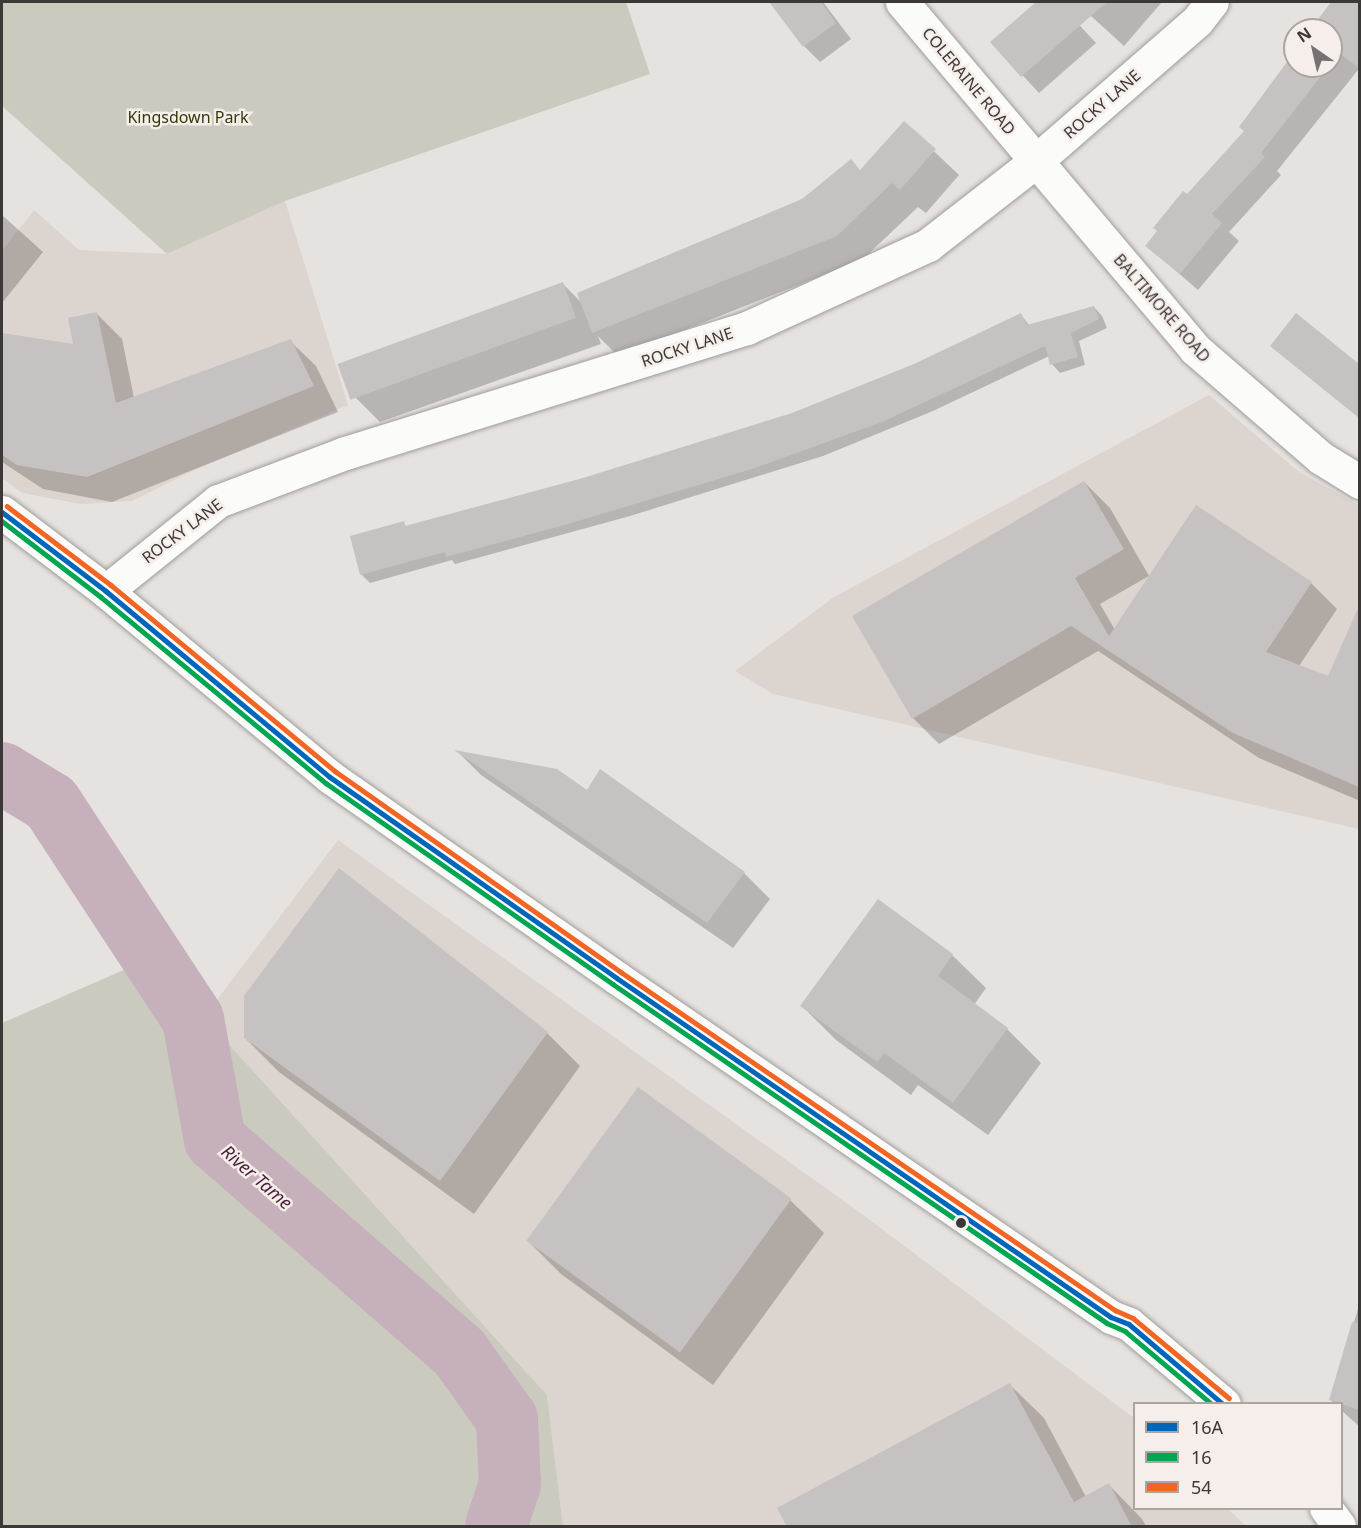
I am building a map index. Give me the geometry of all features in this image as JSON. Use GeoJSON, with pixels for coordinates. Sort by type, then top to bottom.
{"type":"FeatureCollection","features":[{"type":"Feature","properties":{"kind":"street","name":"COLERAINE ROAD"},"geometry":{"type":"LineString","coordinates":[[902,2],[1036,161]]}},
{"type":"Feature","properties":{"kind":"street","name":"ROCKY LANE"},"geometry":{"type":"LineString","coordinates":[[106,591],[218,501],[345,453],[747,328],[928,245],[1036,161],[1197,21],[1212,2]]}},
{"type":"Feature","properties":{"kind":"street","name":"BALTIMORE ROAD"},"geometry":{"type":"LineString","coordinates":[[1036,161],[1195,349],[1321,458],[1359,482]]}},
{"type":"Feature","properties":{"kind":"street"},"geometry":{"type":"LineString","coordinates":[[2,512],[106,591],[330,777],[616,978],[1111,1317],[1129,1324],[1222,1402]]}},
{"type":"Feature","properties":{"kind":"street"},"geometry":{"type":"LineString","coordinates":[[1327,1510],[1339,1527]]}},
{"type":"Feature","properties":{"kind":"shaded area"},"geometry":{"type":"Polygon","coordinates":[[[285,201],[348,405],[188,473],[132,501],[81,504],[22,493],[2,478],[2,251],[34,210],[79,250],[167,254],[285,201]]]}},
{"type":"Feature","properties":{"kind":"shaded area"},"geometry":{"type":"Polygon","coordinates":[[[1209,395],[1299,472],[1359,505],[1359,829],[773,694],[735,671],[834,597],[1209,395]]]}},
{"type":"Feature","properties":{"kind":"shaded area"},"geometry":{"type":"Polygon","coordinates":[[[338,840],[855,1209],[1133,1417],[1133,1510],[1229,1510],[1246,1526],[563,1526],[547,1395],[204,1017],[338,840]]]}},
{"type":"Feature","properties":{"kind":"green space","name":"Kingsdown Park"},"geometry":{"type":"Polygon","coordinates":[[[2,2],[626,2],[650,74],[285,201],[167,254],[2,106],[2,2]]]}},
{"type":"Feature","properties":{"kind":"green space"},"geometry":{"type":"Polygon","coordinates":[[[149,959],[547,1395],[563,1526],[2,1526],[2,1023],[149,959]]]}},
{"type":"Feature","properties":{"kind":"building"},"geometry":{"type":"Polygon","coordinates":[[[769,2],[821,2],[836,23],[803,47],[769,2]]]}},
{"type":"Feature","properties":{"kind":"building"},"geometry":{"type":"Polygon","coordinates":[[[1036,2],[1107,2],[1021,77],[990,42],[1036,2]]]}},
{"type":"Feature","properties":{"kind":"building"},"geometry":{"type":"Polygon","coordinates":[[[1331,2],[1359,2],[1359,68],[1343,56],[1343,18],[1319,18],[1331,2]]]}},
{"type":"Feature","properties":{"kind":"building"},"geometry":{"type":"Polygon","coordinates":[[[1283,67],[1283,78],[1320,78],[1261,153],[1265,157],[1212,214],[1222,223],[1180,274],[1145,246],[1157,231],[1153,228],[1183,191],[1187,194],[1244,131],[1239,127],[1283,67]]]}},
{"type":"Feature","properties":{"kind":"building"},"geometry":{"type":"Polygon","coordinates":[[[904,121],[936,149],[900,190],[892,183],[837,236],[592,333],[577,293],[802,199],[851,159],[860,170],[904,121]]]}},
{"type":"Feature","properties":{"kind":"building"},"geometry":{"type":"Polygon","coordinates":[[[563,282],[576,318],[350,400],[337,364],[563,282]]]}},
{"type":"Feature","properties":{"kind":"building"},"geometry":{"type":"Polygon","coordinates":[[[1094,306],[1099,319],[1071,333],[1078,357],[1050,365],[1045,346],[882,422],[752,469],[568,524],[446,557],[445,552],[360,575],[350,536],[404,521],[405,526],[583,478],[792,413],[914,364],[1021,313],[1027,325],[1094,306]]]}},
{"type":"Feature","properties":{"kind":"building"},"geometry":{"type":"Polygon","coordinates":[[[97,312],[116,403],[291,339],[314,386],[87,477],[17,465],[2,455],[2,333],[73,344],[68,318],[97,312]]]}},
{"type":"Feature","properties":{"kind":"building"},"geometry":{"type":"Polygon","coordinates":[[[1296,313],[1359,364],[1359,418],[1270,346],[1296,313]]]}},
{"type":"Feature","properties":{"kind":"building"},"geometry":{"type":"Polygon","coordinates":[[[1084,481],[1124,549],[1075,578],[1109,636],[1196,505],[1312,582],[1266,652],[1328,676],[1359,606],[1359,787],[1233,733],[1071,626],[912,719],[852,616],[1084,481]]]}},
{"type":"Feature","properties":{"kind":"building"},"geometry":{"type":"Polygon","coordinates":[[[454,750],[557,769],[587,790],[600,769],[745,872],[707,923],[454,750]]]}},
{"type":"Feature","properties":{"kind":"building"},"geometry":{"type":"Polygon","coordinates":[[[339,868],[548,1032],[440,1181],[244,1038],[244,996],[339,868]]]}},
{"type":"Feature","properties":{"kind":"building"},"geometry":{"type":"Polygon","coordinates":[[[878,899],[953,954],[938,976],[1008,1028],[953,1103],[884,1053],[877,1062],[800,1006],[878,899]]]}},
{"type":"Feature","properties":{"kind":"building"},"geometry":{"type":"Polygon","coordinates":[[[638,1087],[792,1199],[680,1352],[526,1241],[638,1087]]]}},
{"type":"Feature","properties":{"kind":"building"},"geometry":{"type":"Polygon","coordinates":[[[1352,1322],[1359,1323],[1359,1410],[1343,1405],[1343,1402],[1329,1400],[1352,1322]]]}},
{"type":"Feature","properties":{"kind":"building"},"geometry":{"type":"Polygon","coordinates":[[[1010,1383],[1074,1502],[1109,1483],[1132,1527],[787,1527],[777,1508],[1010,1383]]]}},
{"type":"Feature","properties":{"kind":"waterway","name":"River Tame"},"geometry":{"type":"LineString","coordinates":[[2,773],[51,803],[193,1019],[215,1140],[459,1352],[507,1419],[510,1484],[496,1526]]}},
{"type":"Feature","properties":{"kind":"transit line","name":"54"},"geometry":{"type":"LineString","coordinates":[[7,506],[111,585],[335,771],[621,972],[1115,1310],[1133,1318],[1229,1398]]}},
{"type":"Feature","properties":{"kind":"transit line","name":"16A"},"geometry":{"type":"LineString","coordinates":[[2,512],[106,591],[330,777],[617,978],[1111,1317],[1129,1324],[1221,1402]]}},
{"type":"Feature","properties":{"kind":"transit line","name":"16"},"geometry":{"type":"LineString","coordinates":[[2,521],[101,597],[326,783],[613,984],[1107,1323],[1125,1331],[1210,1402]]}}]}
